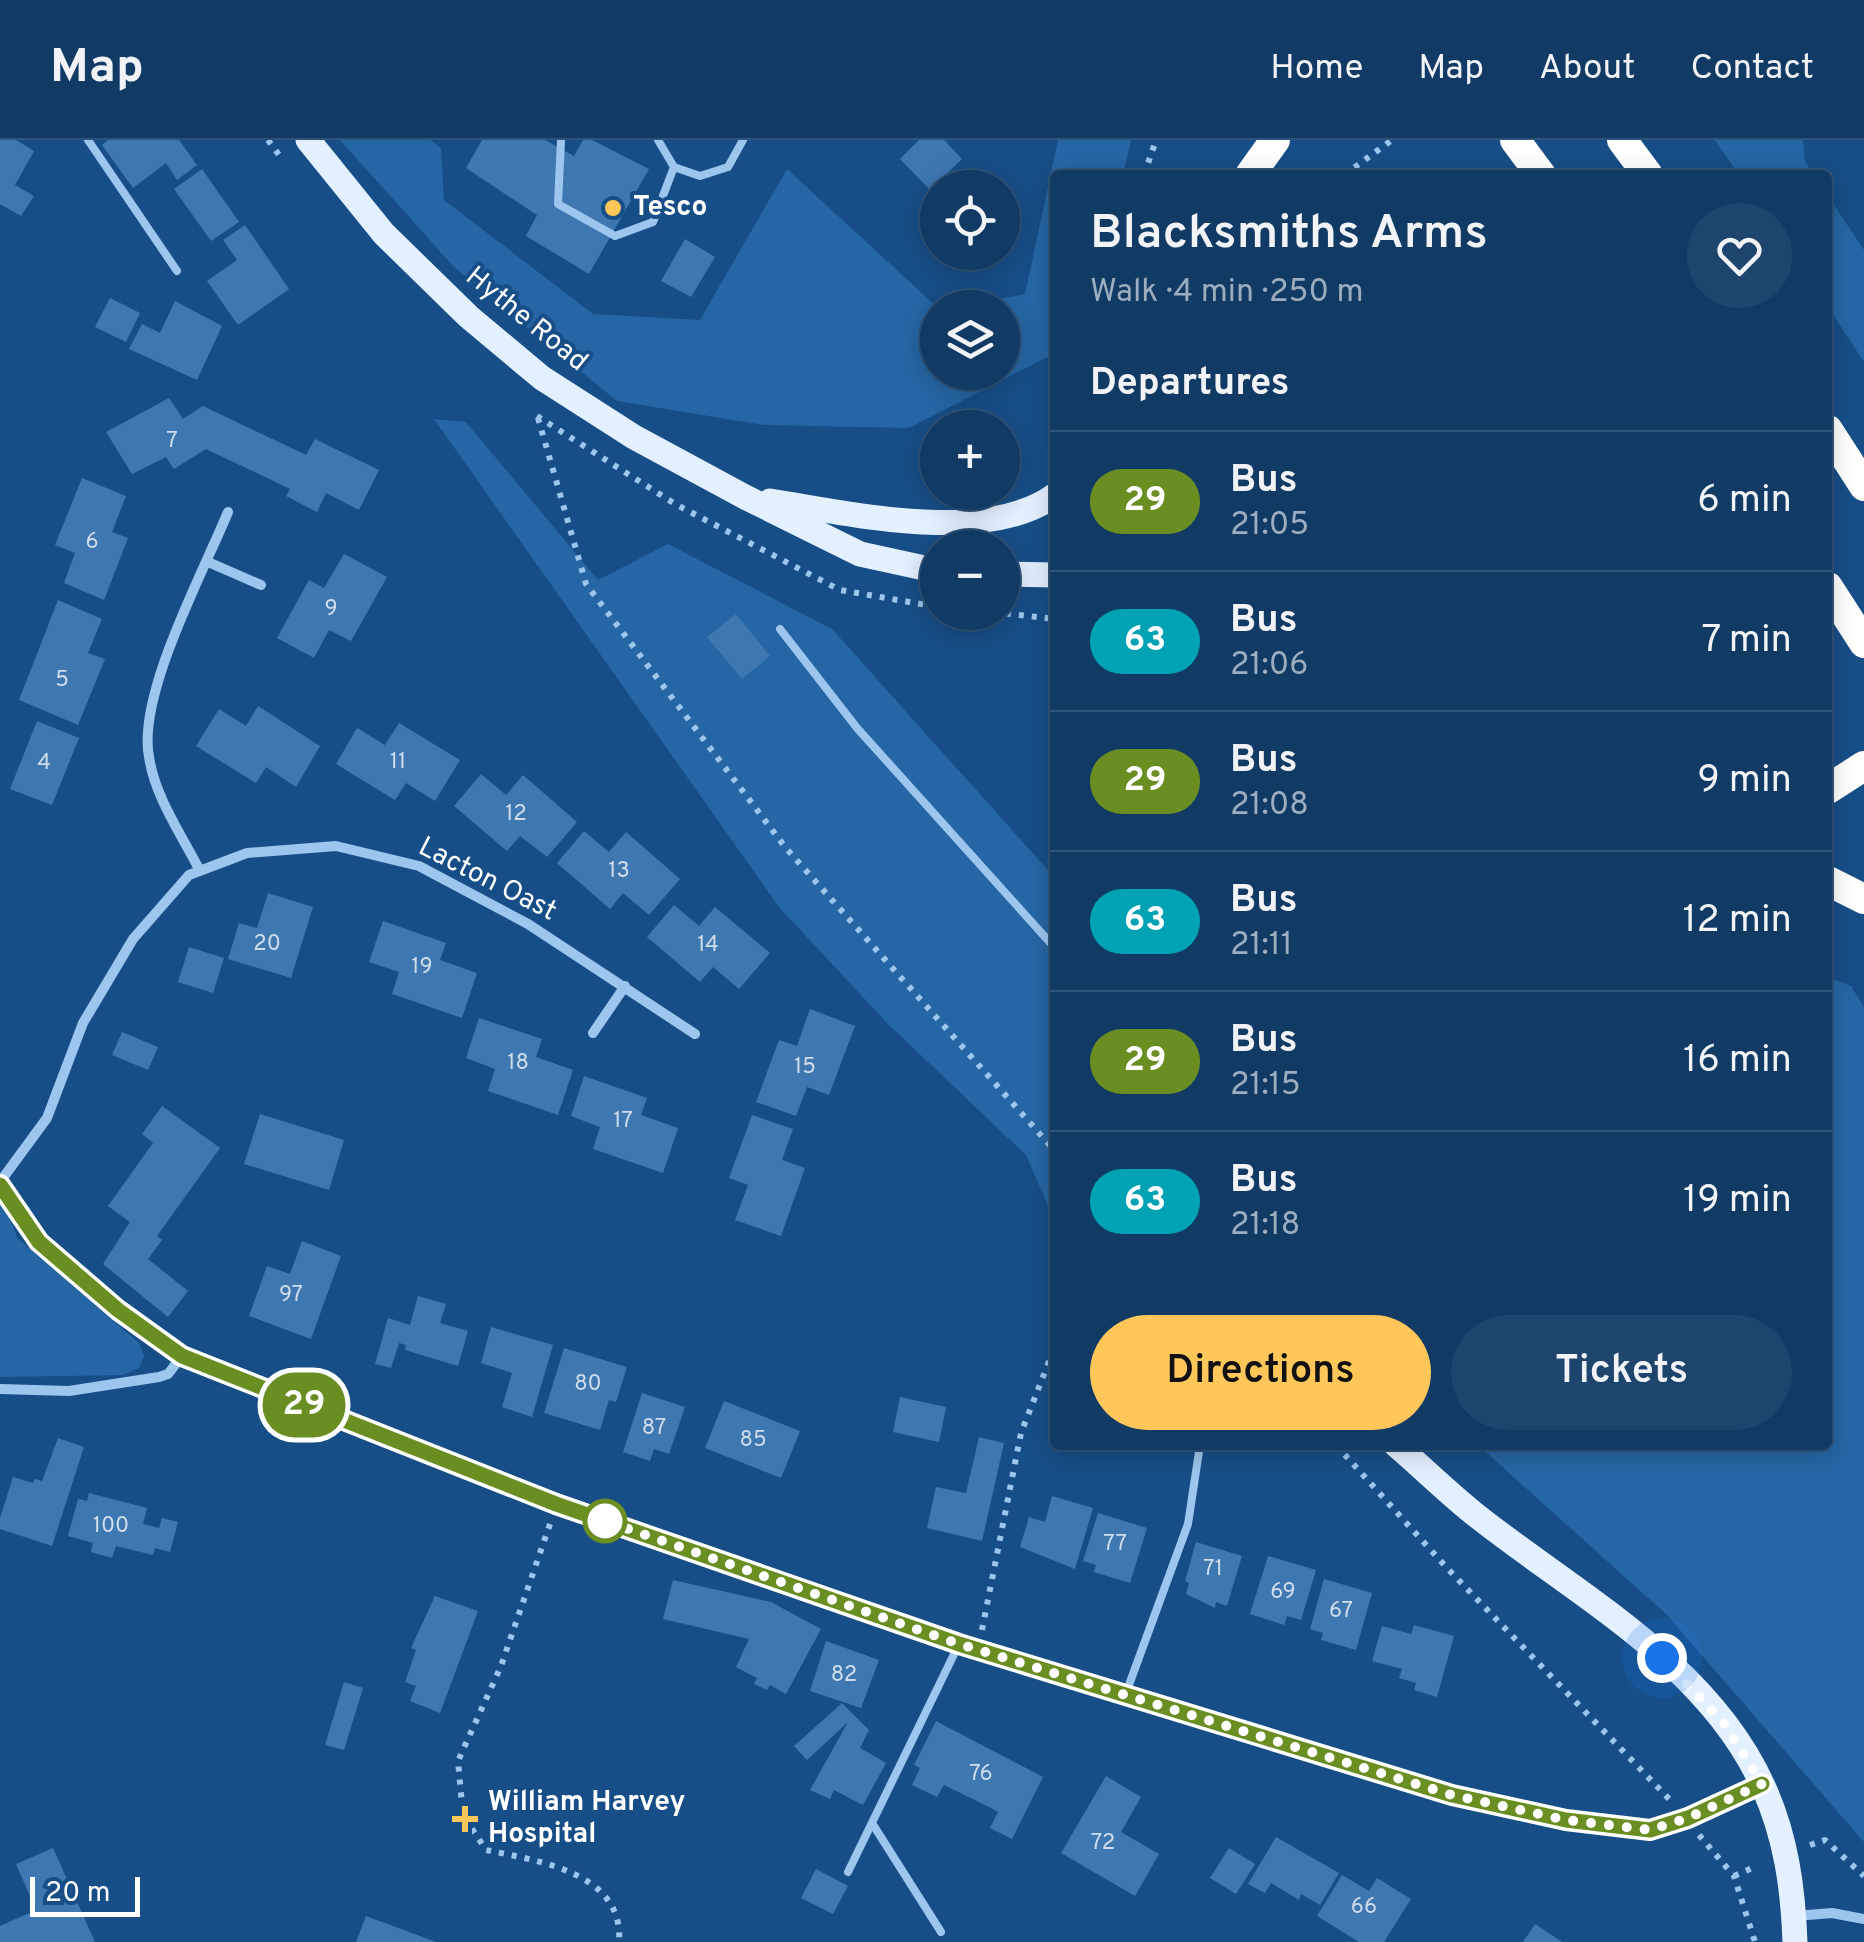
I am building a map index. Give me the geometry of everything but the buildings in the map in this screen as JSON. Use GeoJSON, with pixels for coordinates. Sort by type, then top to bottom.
{"type":"FeatureCollection","features":[{"type":"Feature","properties":{"kind":"highway"},"geometry":{"type":"LineString","coordinates":[[1254,170],[1275,140]]}},
{"type":"Feature","properties":{"kind":"highway"},"geometry":{"type":"LineString","coordinates":[[1515,140],[1537,170]]}},
{"type":"Feature","properties":{"kind":"highway"},"geometry":{"type":"LineString","coordinates":[[1622,140],[1644,170]]}},
{"type":"Feature","properties":{"kind":"highway"},"geometry":{"type":"LineString","coordinates":[[1832,436],[1864,486]]}},
{"type":"Feature","properties":{"kind":"highway"},"geometry":{"type":"LineString","coordinates":[[1832,594],[1864,643]]}},
{"type":"Feature","properties":{"kind":"highway"},"geometry":{"type":"LineString","coordinates":[[1832,786],[1864,766]]}},
{"type":"Feature","properties":{"kind":"highway"},"geometry":{"type":"LineString","coordinates":[[1832,883],[1864,898]]}},
{"type":"Feature","properties":{"kind":"main road","name":"Hythe Road"},"geometry":{"type":"LineString","coordinates":[[308,140],[384,234],[469,316],[542,378],[634,437],[745,497],[860,554],[920,567]]}},
{"type":"Feature","properties":{"kind":"main road","name":"Hythe Road"},"geometry":{"type":"LineString","coordinates":[[745,497],[946,522],[1002,516],[1050,497]]}},
{"type":"Feature","properties":{"kind":"main road"},"geometry":{"type":"LineString","coordinates":[[1020,574],[1050,575]]}},
{"type":"Feature","properties":{"kind":"main road"},"geometry":{"type":"LineString","coordinates":[[1402,1450],[1475,1515],[1618,1618],[1724,1723],[1762,1784],[1787,1852],[1795,1929]]}},
{"type":"Feature","properties":{"kind":"street"},"geometry":{"type":"LineString","coordinates":[[199,869],[156,783],[146,741],[154,694],[228,512]]}},
{"type":"Feature","properties":{"kind":"street"},"geometry":{"type":"LineString","coordinates":[[208,562],[261,585]]}},
{"type":"Feature","properties":{"kind":"street","name":"Lacton Oast"},"geometry":{"type":"LineString","coordinates":[[0,1184],[47,1118],[83,1023],[111,972],[172,892],[199,869],[229,857],[300,846],[374,852],[418,866],[462,887],[625,986],[695,1034]]}},
{"type":"Feature","properties":{"kind":"street"},"geometry":{"type":"LineString","coordinates":[[592,1034],[625,986]]}},
{"type":"Feature","properties":{"kind":"street"},"geometry":{"type":"LineString","coordinates":[[0,1184],[39,1242],[118,1310],[182,1356],[556,1504],[959,1644],[1452,1795],[1566,1820],[1650,1830],[1688,1818],[1762,1784]]}},
{"type":"Feature","properties":{"kind":"street"},"geometry":{"type":"LineString","coordinates":[[0,1389],[69,1391],[162,1376],[182,1356]]}},
{"type":"Feature","properties":{"kind":"street"},"geometry":{"type":"LineString","coordinates":[[1795,1929],[1832,1913],[1864,1919]]}},
{"type":"Feature","properties":{"kind":"lane"},"geometry":{"type":"LineString","coordinates":[[88,140],[177,271]]}},
{"type":"Feature","properties":{"kind":"lane"},"geometry":{"type":"LineString","coordinates":[[560,140],[558,204],[615,236],[653,222],[674,167]]}},
{"type":"Feature","properties":{"kind":"lane"},"geometry":{"type":"LineString","coordinates":[[658,140],[674,167],[686,174],[715,174],[737,156],[743,140]]}},
{"type":"Feature","properties":{"kind":"lane"},"geometry":{"type":"LineString","coordinates":[[780,628],[857,728],[1050,942]]}},
{"type":"Feature","properties":{"kind":"lane"},"geometry":{"type":"LineString","coordinates":[[1126,1693],[1188,1524],[1199,1450]]}},
{"type":"Feature","properties":{"kind":"lane"},"geometry":{"type":"LineString","coordinates":[[848,1872],[959,1644]]}},
{"type":"Feature","properties":{"kind":"lane"},"geometry":{"type":"LineString","coordinates":[[872,1823],[941,1932]]}},
{"type":"Feature","properties":{"kind":"path"},"geometry":{"type":"LineString","coordinates":[[1146,170],[1156,140]]}},
{"type":"Feature","properties":{"kind":"path"},"geometry":{"type":"LineString","coordinates":[[1351,170],[1392,140]]}},
{"type":"Feature","properties":{"kind":"path"},"geometry":{"type":"LineString","coordinates":[[538,418],[586,584],[785,847],[1050,1145]]}},
{"type":"Feature","properties":{"kind":"path"},"geometry":{"type":"LineString","coordinates":[[1020,615],[1050,618]]}},
{"type":"Feature","properties":{"kind":"path"},"geometry":{"type":"LineString","coordinates":[[978,1650],[1021,1433],[1050,1359]]}},
{"type":"Feature","properties":{"kind":"path"},"geometry":{"type":"LineString","coordinates":[[1341,1450],[1447,1568],[1688,1818],[1734,1876],[1755,1942]]}},
{"type":"Feature","properties":{"kind":"path"},"geometry":{"type":"LineString","coordinates":[[556,1504],[502,1666],[458,1761],[463,1815],[486,1850],[559,1866],[593,1884],[616,1910],[620,1942]]}},
{"type":"Feature","properties":{"kind":"shaded area"},"geometry":{"type":"Polygon","coordinates":[[[340,140],[430,140],[441,148],[444,200],[593,314],[700,320],[787,169],[920,291],[920,390],[983,390],[944,410],[920,410],[920,422],[909,428],[764,425],[617,401],[454,267],[340,140]]]}},
{"type":"Feature","properties":{"kind":"shaded area"},"geometry":{"type":"Polygon","coordinates":[[[1058,140],[1131,140],[1124,170],[1052,170],[1058,140]]]}},
{"type":"Feature","properties":{"kind":"shaded area"},"geometry":{"type":"Polygon","coordinates":[[[1715,140],[1803,140],[1805,162],[1811,170],[1736,170],[1715,140]]]}},
{"type":"Feature","properties":{"kind":"shaded area"},"geometry":{"type":"Polygon","coordinates":[[[1050,177],[1050,356],[1020,371],[1020,295],[1025,294],[1050,177]]]}},
{"type":"Feature","properties":{"kind":"shaded area"},"geometry":{"type":"Polygon","coordinates":[[[1832,202],[1864,250],[1864,362],[1832,313],[1832,202]]]}},
{"type":"Feature","properties":{"kind":"shaded area"},"geometry":{"type":"Polygon","coordinates":[[[434,419],[466,422],[598,580],[668,544],[832,629],[1050,872],[1050,1210],[1026,1155],[888,1024],[779,907],[434,419]]]}},
{"type":"Feature","properties":{"kind":"shaded area"},"geometry":{"type":"Polygon","coordinates":[[[1832,979],[1851,986],[1864,1007],[1864,1842],[1666,1614],[1484,1450],[1832,1450],[1832,979]]]}},
{"type":"Feature","properties":{"kind":"shaded area"},"geometry":{"type":"Polygon","coordinates":[[[0,1194],[4,1195],[17,1238],[139,1343],[144,1356],[139,1368],[123,1375],[0,1377],[0,1194]]]}},
{"type":"Feature","properties":{"kind":"bus line","name":"29"},"geometry":{"type":"LineString","coordinates":[[0,1185],[39,1242],[118,1310],[182,1356],[556,1504],[959,1644],[1452,1795],[1566,1820],[1650,1830],[1688,1818],[1762,1784]]}},
{"type":"Feature","properties":{"kind":"place","name":"Tesco"},"geometry":{"type":"Point","coordinates":[613,208]}},
{"type":"Feature","properties":{"kind":"place","name":"William Harvey Hospital"},"geometry":{"type":"Point","coordinates":[465,1819]}},
{"type":"Feature","properties":{"kind":"route"},"geometry":{"type":"LineString","coordinates":[[605,1521],[591,1516],[959,1644],[1269,1740],[1452,1795],[1604,1826],[1650,1830],[1688,1818],[1762,1784],[1724,1723],[1662,1658]]}}]}
